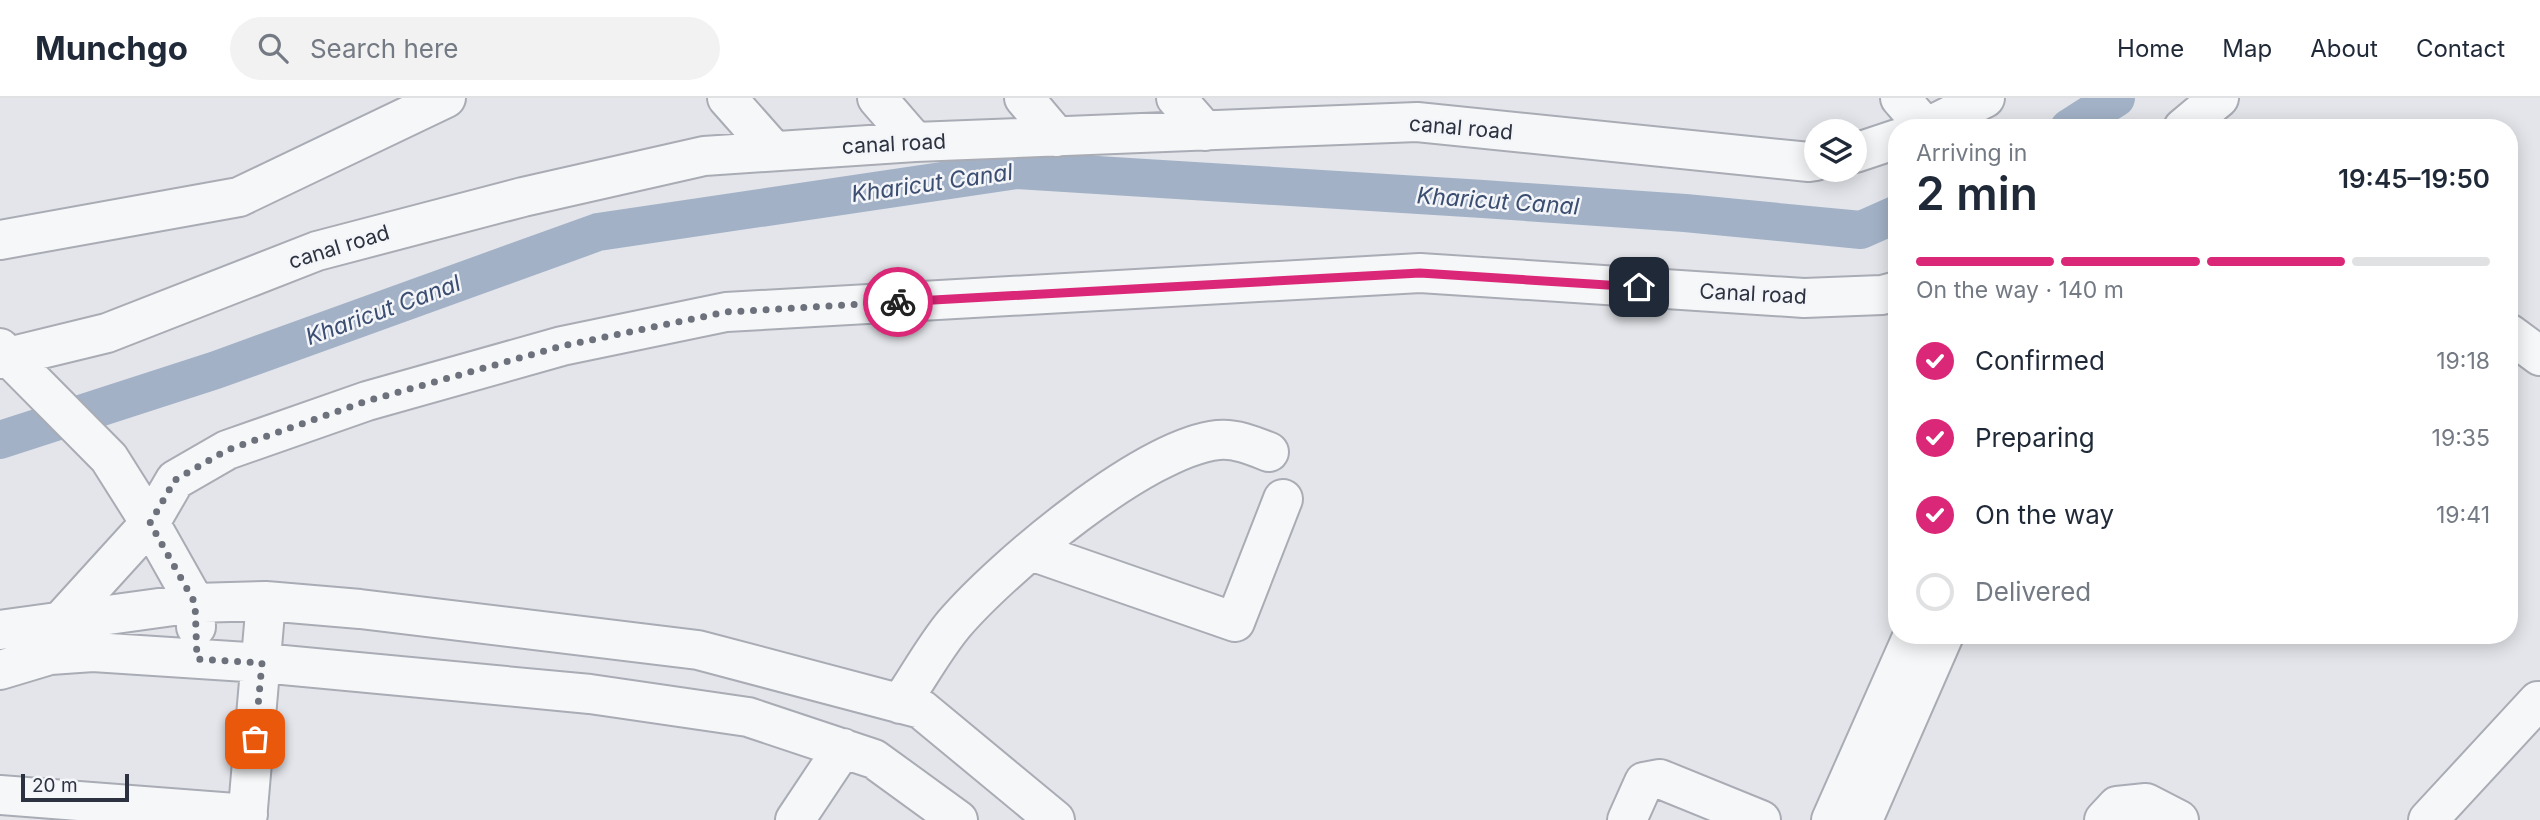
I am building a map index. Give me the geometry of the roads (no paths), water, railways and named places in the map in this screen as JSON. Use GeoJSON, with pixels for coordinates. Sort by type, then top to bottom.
{"type":"FeatureCollection","features":[{"type":"Feature","properties":{"kind":"street"},"geometry":{"type":"LineString","coordinates":[[0,240],[239,197],[393,108],[446,98]]}},
{"type":"Feature","properties":{"kind":"street"},"geometry":{"type":"LineString","coordinates":[[727,98],[772,150]]}},
{"type":"Feature","properties":{"kind":"street"},"geometry":{"type":"LineString","coordinates":[[877,98],[915,142]]}},
{"type":"Feature","properties":{"kind":"street"},"geometry":{"type":"LineString","coordinates":[[1024,98],[1057,136]]}},
{"type":"Feature","properties":{"kind":"street"},"geometry":{"type":"LineString","coordinates":[[1176,98],[1205,131]]}},
{"type":"Feature","properties":{"kind":"street"},"geometry":{"type":"LineString","coordinates":[[1900,98],[1938,119]]}},
{"type":"Feature","properties":{"kind":"street"},"geometry":{"type":"LineString","coordinates":[[1942,119],[1985,98]]}},
{"type":"Feature","properties":{"kind":"street"},"geometry":{"type":"LineString","coordinates":[[2194,119],[2219,98]]}},
{"type":"Feature","properties":{"kind":"street","name":"canal road"},"geometry":{"type":"LineString","coordinates":[[7,358],[107,333],[317,251],[523,197],[704,156],[915,142],[1417,122],[1436,112],[1804,161]]}},
{"type":"Feature","properties":{"kind":"street"},"geometry":{"type":"LineString","coordinates":[[1867,149],[1888,142]]}},
{"type":"Feature","properties":{"kind":"street","name":"Canal road"},"geometry":{"type":"LineString","coordinates":[[60,622],[150,523],[175,480],[227,450],[367,401],[562,346],[726,312],[1420,273],[1804,298],[1888,293]]}},
{"type":"Feature","properties":{"kind":"street"},"geometry":{"type":"LineString","coordinates":[[2518,340],[2540,356]]}},
{"type":"Feature","properties":{"kind":"street"},"geometry":{"type":"LineString","coordinates":[[7,358],[110,458],[195,603],[197,659]]}},
{"type":"Feature","properties":{"kind":"street"},"geometry":{"type":"LineString","coordinates":[[900,704],[953,626],[1031,551],[1122,482],[1166,456],[1197,443],[1221,439],[1248,444],[1269,452]]}},
{"type":"Feature","properties":{"kind":"street"},"geometry":{"type":"LineString","coordinates":[[1031,551],[1235,622],[1283,499]]}},
{"type":"Feature","properties":{"kind":"street"},"geometry":{"type":"LineString","coordinates":[[0,795],[248,817],[266,601]]}},
{"type":"Feature","properties":{"kind":"street"},"geometry":{"type":"LineString","coordinates":[[0,630],[195,603],[266,601],[360,609],[698,650],[921,709],[1055,820]]}},
{"type":"Feature","properties":{"kind":"street"},"geometry":{"type":"LineString","coordinates":[[1832,820],[1909,644]]}},
{"type":"Feature","properties":{"kind":"street"},"geometry":{"type":"LineString","coordinates":[[1863,820],[1940,644]]}},
{"type":"Feature","properties":{"kind":"street"},"geometry":{"type":"LineString","coordinates":[[0,670],[50,656],[93,652],[262,663],[590,694],[748,717],[874,759],[958,820]]}},
{"type":"Feature","properties":{"kind":"street"},"geometry":{"type":"LineString","coordinates":[[2428,820],[2539,700]]}},
{"type":"Feature","properties":{"kind":"street"},"geometry":{"type":"LineString","coordinates":[[795,820],[843,748]]}},
{"type":"Feature","properties":{"kind":"street"},"geometry":{"type":"LineString","coordinates":[[1627,820],[1644,782],[1660,779],[1761,820]]}},
{"type":"Feature","properties":{"kind":"street"},"geometry":{"type":"LineString","coordinates":[[2104,820],[2117,806],[2146,803],[2179,820]]}},
{"type":"Feature","properties":{"kind":"waterway","name":"Kharicut Canal"},"geometry":{"type":"LineString","coordinates":[[2083,119],[2116,98]]}},
{"type":"Feature","properties":{"kind":"waterway","name":"Kharicut Canal"},"geometry":{"type":"LineString","coordinates":[[0,440],[216,370],[598,232],[1016,170],[1685,213],[1861,230],[1888,218]]}}]}
